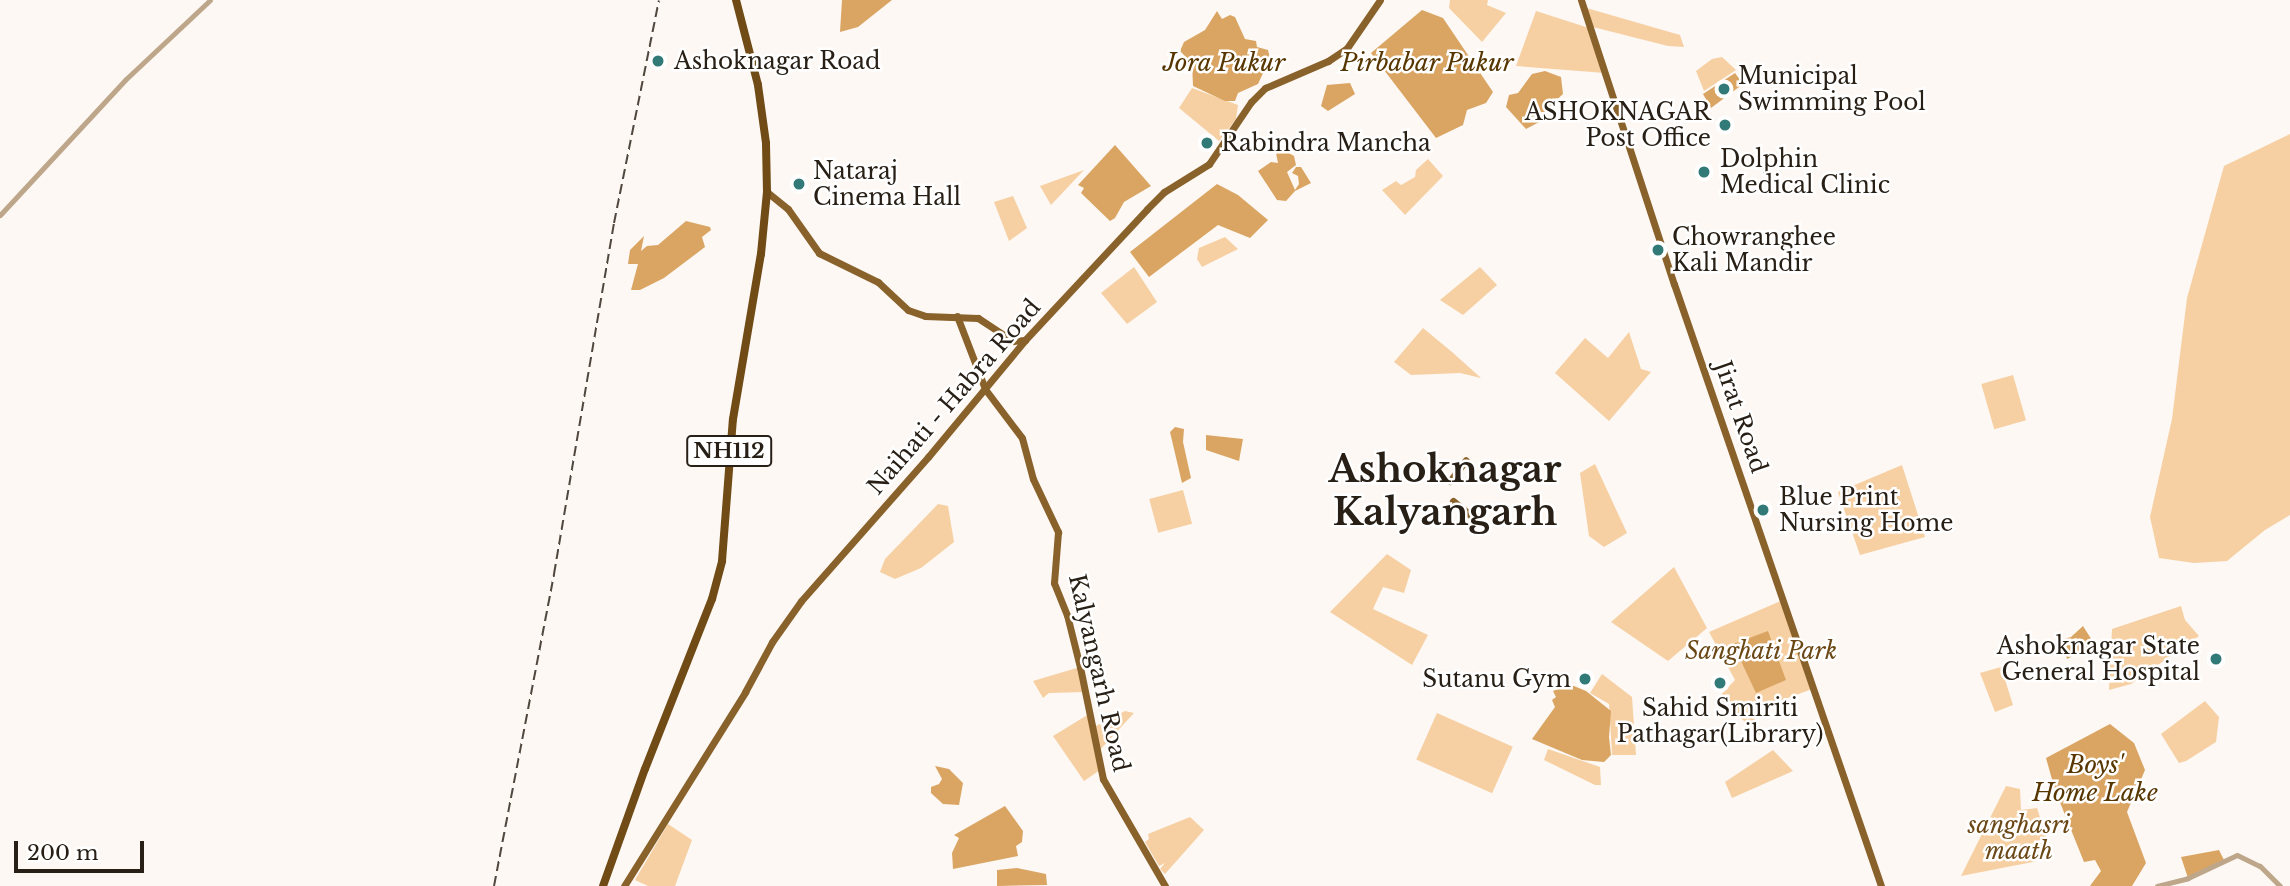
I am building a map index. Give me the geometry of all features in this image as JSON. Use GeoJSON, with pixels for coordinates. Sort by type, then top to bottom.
{"type":"FeatureCollection","features":[{"type":"Feature","properties":{"kind":"highway","name":"NH112"},"geometry":{"type":"LineString","coordinates":[[603,886],[719,576],[724,543],[733,419],[767,192],[766,143],[758,85],[736,0]]}},
{"type":"Feature","properties":{"kind":"main road","name":"Naihati - Habra Road"},"geometry":{"type":"LineString","coordinates":[[624,886],[745,692],[772,642],[801,601],[1025,340],[1156,200],[1209,164],[1258,94],[1273,82],[1328,61],[1347,48],[1380,0]]}},
{"type":"Feature","properties":{"kind":"main road","name":"Jirat Road"},"geometry":{"type":"LineString","coordinates":[[1581,0],[1674,284],[1881,886]]}},
{"type":"Feature","properties":{"kind":"main road"},"geometry":{"type":"LineString","coordinates":[[767,192],[784,205],[810,245],[820,254],[878,282],[915,314],[978,318],[1013,341],[1025,340]]}},
{"type":"Feature","properties":{"kind":"main road"},"geometry":{"type":"LineString","coordinates":[[766,210],[775,204],[784,205]]}},
{"type":"Feature","properties":{"kind":"main road","name":"Kalyangarh Road"},"geometry":{"type":"LineString","coordinates":[[957,316],[985,389],[1022,438],[1030,472],[1058,532],[1054,583],[1067,615],[1103,779],[1165,886]]}},
{"type":"Feature","properties":{"kind":"main road"},"geometry":{"type":"LineString","coordinates":[[1450,481],[1466,460]]}},
{"type":"Feature","properties":{"kind":"main road"},"geometry":{"type":"LineString","coordinates":[[1453,501],[1474,517]]}},
{"type":"Feature","properties":{"kind":"street"},"geometry":{"type":"LineString","coordinates":[[0,215],[126,79],[211,0]]}},
{"type":"Feature","properties":{"kind":"street"},"geometry":{"type":"LineString","coordinates":[[2157,886],[2173,884],[2236,855],[2260,866],[2280,886]]}},
{"type":"Feature","properties":{"kind":"green space"},"geometry":{"type":"Polygon","coordinates":[[[1450,0],[1488,0],[1487,5],[1506,13],[1482,42],[1449,8],[1450,0]]]}},
{"type":"Feature","properties":{"kind":"green space"},"geometry":{"type":"Polygon","coordinates":[[[1583,7],[1680,35],[1684,47],[1668,46],[1589,26],[1583,7]]]}},
{"type":"Feature","properties":{"kind":"green space"},"geometry":{"type":"Polygon","coordinates":[[[1536,11],[1589,28],[1605,73],[1516,66],[1536,11]]]}},
{"type":"Feature","properties":{"kind":"green space"},"geometry":{"type":"Polygon","coordinates":[[[1722,57],[1736,70],[1704,91],[1696,71],[1712,59],[1722,57]]]}},
{"type":"Feature","properties":{"kind":"green space"},"geometry":{"type":"Polygon","coordinates":[[[1192,88],[1238,105],[1236,119],[1219,141],[1179,108],[1192,88]]]}},
{"type":"Feature","properties":{"kind":"green space"},"geometry":{"type":"Polygon","coordinates":[[[2290,134],[2290,515],[2265,530],[2227,561],[2194,563],[2159,558],[2150,517],[2172,419],[2187,298],[2224,166],[2290,134]]]}},
{"type":"Feature","properties":{"kind":"green space"},"geometry":{"type":"Polygon","coordinates":[[[1428,159],[1443,176],[1405,215],[1382,190],[1396,181],[1401,185],[1415,177],[1416,170],[1428,159]]]}},
{"type":"Feature","properties":{"kind":"green space"},"geometry":{"type":"Polygon","coordinates":[[[1084,170],[1051,205],[1040,186],[1084,170]]]}},
{"type":"Feature","properties":{"kind":"green space"},"geometry":{"type":"Polygon","coordinates":[[[1013,196],[1027,228],[1009,241],[994,202],[1013,196]]]}},
{"type":"Feature","properties":{"kind":"green space"},"geometry":{"type":"Polygon","coordinates":[[[1225,237],[1238,249],[1202,267],[1197,259],[1199,248],[1225,237]]]}},
{"type":"Feature","properties":{"kind":"green space"},"geometry":{"type":"Polygon","coordinates":[[[1134,267],[1157,302],[1127,324],[1101,293],[1134,267]]]}},
{"type":"Feature","properties":{"kind":"green space"},"geometry":{"type":"Polygon","coordinates":[[[1480,267],[1497,285],[1463,315],[1440,300],[1480,267]]]}},
{"type":"Feature","properties":{"kind":"green space"},"geometry":{"type":"Polygon","coordinates":[[[1423,328],[1481,378],[1460,373],[1411,375],[1394,362],[1423,328]]]}},
{"type":"Feature","properties":{"kind":"green space"},"geometry":{"type":"Polygon","coordinates":[[[1629,332],[1641,369],[1651,372],[1609,421],[1555,373],[1585,338],[1608,358],[1629,332]]]}},
{"type":"Feature","properties":{"kind":"green space"},"geometry":{"type":"Polygon","coordinates":[[[2013,375],[2026,420],[1994,429],[1981,384],[2013,375]]]}},
{"type":"Feature","properties":{"kind":"green space"},"geometry":{"type":"Polygon","coordinates":[[[1595,464],[1627,533],[1604,547],[1589,536],[1580,473],[1595,464]]]}},
{"type":"Feature","properties":{"kind":"green space"},"geometry":{"type":"Polygon","coordinates":[[[1902,465],[1925,537],[1860,555],[1838,492],[1902,465]]]}},
{"type":"Feature","properties":{"kind":"green space"},"geometry":{"type":"Polygon","coordinates":[[[1183,490],[1192,524],[1158,533],[1149,499],[1183,490]]]}},
{"type":"Feature","properties":{"kind":"green space"},"geometry":{"type":"Polygon","coordinates":[[[938,504],[948,506],[954,542],[921,568],[895,579],[880,572],[885,559],[938,504]]]}},
{"type":"Feature","properties":{"kind":"green space"},"geometry":{"type":"Polygon","coordinates":[[[1387,554],[1411,570],[1404,593],[1383,587],[1373,609],[1428,635],[1412,665],[1330,612],[1387,554]]]}},
{"type":"Feature","properties":{"kind":"green space"},"geometry":{"type":"Polygon","coordinates":[[[1674,567],[1707,628],[1668,661],[1611,622],[1674,567]]]}},
{"type":"Feature","properties":{"kind":"green space","name":"Sanghati Park"},"geometry":{"type":"Polygon","coordinates":[[[1783,600],[1812,689],[1752,711],[1760,735],[1718,698],[1735,680],[1709,632],[1783,600]]]}},
{"type":"Feature","properties":{"kind":"green space"},"geometry":{"type":"Polygon","coordinates":[[[2181,606],[2185,620],[2199,636],[2131,684],[2109,690],[2112,629],[2181,606]]]}},
{"type":"Feature","properties":{"kind":"green space"},"geometry":{"type":"Polygon","coordinates":[[[1080,667],[1085,692],[1049,693],[1043,698],[1033,681],[1080,667]]]}},
{"type":"Feature","properties":{"kind":"green space"},"geometry":{"type":"Polygon","coordinates":[[[2001,667],[2013,705],[1995,712],[1980,673],[2001,667]]]}},
{"type":"Feature","properties":{"kind":"green space"},"geometry":{"type":"Polygon","coordinates":[[[1602,674],[1632,697],[1636,755],[1612,755],[1609,704],[1590,693],[1602,674]]]}},
{"type":"Feature","properties":{"kind":"green space"},"geometry":{"type":"Polygon","coordinates":[[[2205,701],[2219,717],[2216,742],[2179,763],[2161,734],[2205,701]]]}},
{"type":"Feature","properties":{"kind":"green space"},"geometry":{"type":"Polygon","coordinates":[[[1125,711],[1134,713],[1097,753],[1100,770],[1084,781],[1053,736],[1089,714],[1092,728],[1125,711]]]}},
{"type":"Feature","properties":{"kind":"green space"},"geometry":{"type":"Polygon","coordinates":[[[1437,713],[1513,747],[1492,793],[1416,760],[1437,713]]]}},
{"type":"Feature","properties":{"kind":"green space"},"geometry":{"type":"Polygon","coordinates":[[[1548,749],[1600,767],[1601,785],[1595,785],[1544,760],[1548,749]]]}},
{"type":"Feature","properties":{"kind":"green space"},"geometry":{"type":"Polygon","coordinates":[[[1773,750],[1793,771],[1732,798],[1725,782],[1773,750]]]}},
{"type":"Feature","properties":{"kind":"green space","name":"sanghasri maath"},"geometry":{"type":"Polygon","coordinates":[[[2006,786],[2020,789],[2021,810],[2037,808],[2053,858],[1961,876],[2006,786]]]}},
{"type":"Feature","properties":{"kind":"green space"},"geometry":{"type":"Polygon","coordinates":[[[1190,817],[1204,830],[1165,874],[1160,869],[1165,863],[1159,866],[1145,842],[1149,839],[1148,834],[1190,817]]]}},
{"type":"Feature","properties":{"kind":"green space"},"geometry":{"type":"Polygon","coordinates":[[[668,824],[692,840],[675,886],[648,886],[635,880],[668,824]]]}},
{"type":"Feature","properties":{"kind":"water"},"geometry":{"type":"Polygon","coordinates":[[[842,0],[892,0],[858,27],[840,32],[842,0]]]}},
{"type":"Feature","properties":{"kind":"water","name":"Pirbabar Pukur"},"geometry":{"type":"Polygon","coordinates":[[[1422,10],[1443,18],[1493,92],[1486,103],[1467,110],[1463,125],[1436,138],[1371,53],[1422,10]]]}},
{"type":"Feature","properties":{"kind":"water","name":"Jora Pukur"},"geometry":{"type":"Polygon","coordinates":[[[1217,11],[1222,19],[1230,15],[1235,17],[1245,39],[1256,41],[1257,47],[1268,50],[1270,58],[1258,84],[1238,93],[1235,101],[1225,101],[1193,86],[1192,63],[1180,51],[1184,42],[1205,30],[1217,11]]]}},
{"type":"Feature","properties":{"kind":"water"},"geometry":{"type":"Polygon","coordinates":[[[1545,71],[1561,77],[1563,94],[1550,106],[1545,119],[1526,129],[1506,107],[1509,95],[1518,93],[1532,74],[1545,71]]]}},
{"type":"Feature","properties":{"kind":"water","name":"Municipal Swimming Pool"},"geometry":{"type":"Polygon","coordinates":[[[1735,73],[1743,84],[1711,108],[1703,94],[1735,73]]]}},
{"type":"Feature","properties":{"kind":"water"},"geometry":{"type":"Polygon","coordinates":[[[1350,83],[1355,94],[1328,111],[1321,106],[1327,85],[1350,83]]]}},
{"type":"Feature","properties":{"kind":"water"},"geometry":{"type":"Polygon","coordinates":[[[1115,145],[1151,186],[1124,202],[1115,218],[1110,221],[1081,193],[1084,188],[1078,185],[1115,145]]]}},
{"type":"Feature","properties":{"kind":"water"},"geometry":{"type":"Polygon","coordinates":[[[1284,150],[1294,156],[1296,165],[1287,172],[1295,190],[1299,184],[1298,176],[1292,173],[1296,167],[1301,167],[1311,183],[1295,191],[1286,201],[1277,200],[1258,171],[1271,162],[1278,163],[1276,153],[1284,150]]]}},
{"type":"Feature","properties":{"kind":"water"},"geometry":{"type":"Polygon","coordinates":[[[1217,184],[1238,195],[1268,220],[1250,238],[1218,225],[1149,277],[1130,252],[1217,184]]]}},
{"type":"Feature","properties":{"kind":"water"},"geometry":{"type":"Polygon","coordinates":[[[686,221],[710,227],[711,230],[702,237],[705,247],[664,278],[640,290],[631,290],[638,264],[628,264],[630,250],[644,236],[641,251],[647,246],[658,245],[686,221]]]}},
{"type":"Feature","properties":{"kind":"water"},"geometry":{"type":"Polygon","coordinates":[[[1175,427],[1184,429],[1183,442],[1191,478],[1182,483],[1170,432],[1175,427]]]}},
{"type":"Feature","properties":{"kind":"water"},"geometry":{"type":"Polygon","coordinates":[[[1206,435],[1243,439],[1239,461],[1206,450],[1206,435]]]}},
{"type":"Feature","properties":{"kind":"water"},"geometry":{"type":"Polygon","coordinates":[[[2083,626],[2095,645],[2067,659],[2061,640],[2071,637],[2083,626]]]}},
{"type":"Feature","properties":{"kind":"water"},"geometry":{"type":"Polygon","coordinates":[[[1768,631],[1786,680],[1756,693],[1733,644],[1768,631]]]}},
{"type":"Feature","properties":{"kind":"water"},"geometry":{"type":"Polygon","coordinates":[[[1569,684],[1586,691],[1611,711],[1611,755],[1604,762],[1582,760],[1532,739],[1555,707],[1552,700],[1556,697],[1553,691],[1569,684]]]}},
{"type":"Feature","properties":{"kind":"water","name":"Boys' Home Lake"},"geometry":{"type":"Polygon","coordinates":[[[2110,724],[2134,743],[2145,770],[2127,812],[2146,863],[2132,886],[2090,886],[2101,871],[2095,860],[2084,862],[2055,790],[2046,758],[2110,724]]]}},
{"type":"Feature","properties":{"kind":"water"},"geometry":{"type":"Polygon","coordinates":[[[935,766],[949,769],[963,783],[959,805],[943,804],[931,793],[931,787],[939,784],[942,779],[935,766]]]}},
{"type":"Feature","properties":{"kind":"water"},"geometry":{"type":"Polygon","coordinates":[[[1005,806],[1023,831],[1022,842],[1016,846],[1018,856],[953,869],[952,853],[959,838],[954,835],[1005,806]]]}},
{"type":"Feature","properties":{"kind":"water"},"geometry":{"type":"Polygon","coordinates":[[[2219,850],[2224,860],[2188,878],[2181,857],[2219,850]]]}},
{"type":"Feature","properties":{"kind":"water"},"geometry":{"type":"Polygon","coordinates":[[[1017,868],[1046,874],[1047,885],[997,886],[997,870],[1017,868]]]}},
{"type":"Feature","properties":{"kind":"railway"},"geometry":{"type":"LineString","coordinates":[[494,886],[554,574],[614,223],[659,0]]}},
{"type":"Feature","properties":{"kind":"place","name":"Ashoknagar Road"},"geometry":{"type":"Point","coordinates":[658,61]}},
{"type":"Feature","properties":{"kind":"place","name":"Municipal Swimming Pool"},"geometry":{"type":"Point","coordinates":[1724,89]}},
{"type":"Feature","properties":{"kind":"place","name":"ASHOKNAGAR Post Office"},"geometry":{"type":"Point","coordinates":[1725,125]}},
{"type":"Feature","properties":{"kind":"place","name":"Rabindra Mancha"},"geometry":{"type":"Point","coordinates":[1207,143]}},
{"type":"Feature","properties":{"kind":"place","name":"Dolphin Medical Clinic"},"geometry":{"type":"Point","coordinates":[1704,172]}},
{"type":"Feature","properties":{"kind":"place","name":"Nataraj Cinema Hall"},"geometry":{"type":"Point","coordinates":[799,184]}},
{"type":"Feature","properties":{"kind":"place","name":"Chowranghee Kali Mandir"},"geometry":{"type":"Point","coordinates":[1658,250]}},
{"type":"Feature","properties":{"kind":"place","name":"Blue Print Nursing Home"},"geometry":{"type":"Point","coordinates":[1763,510]}},
{"type":"Feature","properties":{"kind":"place","name":"Ashoknagar State General Hospital"},"geometry":{"type":"Point","coordinates":[2216,659]}},
{"type":"Feature","properties":{"kind":"place","name":"Sutanu Gym"},"geometry":{"type":"Point","coordinates":[1585,679]}},
{"type":"Feature","properties":{"kind":"place","name":"Sahid Smiriti Pathagar(Library)"},"geometry":{"type":"Point","coordinates":[1720,683]}},
{"type":"Feature","properties":{"kind":"district","name":"Ashoknagar Kalyangarh"},"geometry":{"type":"Point","coordinates":[1445,492]}}]}
